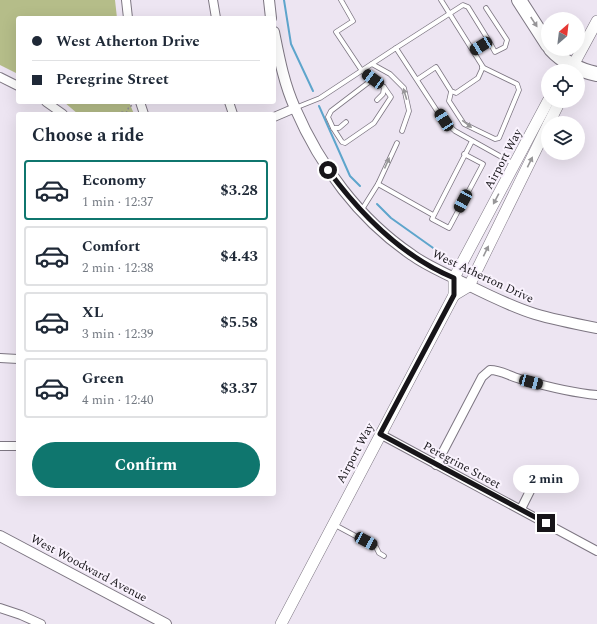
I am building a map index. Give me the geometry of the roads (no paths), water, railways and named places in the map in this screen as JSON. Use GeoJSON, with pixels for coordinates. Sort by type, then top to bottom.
{"type":"FeatureCollection","features":[{"type":"Feature","properties":{"kind":"highway"},"geometry":{"type":"LineString","coordinates":[[519,0],[541,34]]}},
{"type":"Feature","properties":{"kind":"highway"},"geometry":{"type":"LineString","coordinates":[[559,56],[567,64]]}},
{"type":"Feature","properties":{"kind":"highway"},"geometry":{"type":"LineString","coordinates":[[585,71],[597,74]]}},
{"type":"Feature","properties":{"kind":"main road"},"geometry":{"type":"LineString","coordinates":[[573,64],[597,21]]}},
{"type":"Feature","properties":{"kind":"main road","name":"Airport Way"},"geometry":{"type":"LineString","coordinates":[[281,624],[454,295],[454,278],[544,108]]}},
{"type":"Feature","properties":{"kind":"main road","name":"Airport Way"},"geometry":{"type":"LineString","coordinates":[[469,286],[541,138]]}},
{"type":"Feature","properties":{"kind":"main road"},"geometry":{"type":"LineString","coordinates":[[454,295],[469,286]]}},
{"type":"Feature","properties":{"kind":"street"},"geometry":{"type":"LineString","coordinates":[[126,0],[128,16]]}},
{"type":"Feature","properties":{"kind":"street"},"geometry":{"type":"LineString","coordinates":[[213,0],[216,16]]}},
{"type":"Feature","properties":{"kind":"street"},"geometry":{"type":"LineString","coordinates":[[269,0],[271,16]]}},
{"type":"Feature","properties":{"kind":"street","name":"West Atherton Drive"},"geometry":{"type":"LineString","coordinates":[[276,41],[282,67],[295,108],[322,160],[342,189],[361,211],[386,235],[412,255],[436,270],[469,286],[534,314],[597,328]]}},
{"type":"Feature","properties":{"kind":"street"},"geometry":{"type":"LineString","coordinates":[[0,77],[16,85]]}},
{"type":"Feature","properties":{"kind":"street"},"geometry":{"type":"LineString","coordinates":[[49,104],[60,112]]}},
{"type":"Feature","properties":{"kind":"street"},"geometry":{"type":"LineString","coordinates":[[276,116],[295,108]]}},
{"type":"Feature","properties":{"kind":"street"},"geometry":{"type":"LineString","coordinates":[[0,358],[16,359]]}},
{"type":"Feature","properties":{"kind":"street"},"geometry":{"type":"LineString","coordinates":[[436,465],[482,377],[490,370],[495,370],[517,378],[558,389],[597,395]]}},
{"type":"Feature","properties":{"kind":"street","name":"Peregrine Street"},"geometry":{"type":"LineString","coordinates":[[380,434],[597,551]]}},
{"type":"Feature","properties":{"kind":"street"},"geometry":{"type":"LineString","coordinates":[[0,446],[16,446]]}},
{"type":"Feature","properties":{"kind":"street"},"geometry":{"type":"LineString","coordinates":[[521,509],[538,475]]}},
{"type":"Feature","properties":{"kind":"street","name":"West Woodward Avenue"},"geometry":{"type":"LineString","coordinates":[[0,536],[166,624]]}},
{"type":"Feature","properties":{"kind":"street"},"geometry":{"type":"LineString","coordinates":[[0,608],[41,624]]}},
{"type":"Feature","properties":{"kind":"lane"},"geometry":{"type":"LineString","coordinates":[[342,0],[353,21],[336,32],[362,71],[373,79],[384,87],[391,97],[374,123],[345,143],[342,142],[328,117],[331,111],[373,79]]}},
{"type":"Feature","properties":{"kind":"lane"},"geometry":{"type":"LineString","coordinates":[[418,79],[436,67],[451,92],[449,101],[464,124],[495,139],[499,138],[519,90],[517,84],[482,67],[441,0]]}},
{"type":"Feature","properties":{"kind":"lane"},"geometry":{"type":"LineString","coordinates":[[295,108],[320,98],[463,5],[468,8],[495,52],[505,46],[507,40],[486,8]]}},
{"type":"Feature","properties":{"kind":"lane"},"geometry":{"type":"LineString","coordinates":[[473,51],[489,41]]}},
{"type":"Feature","properties":{"kind":"lane"},"geometry":{"type":"LineString","coordinates":[[396,48],[444,120],[454,131],[515,164]]}},
{"type":"Feature","properties":{"kind":"lane"},"geometry":{"type":"LineString","coordinates":[[372,64],[390,74],[404,88],[409,110],[402,131]]}},
{"type":"Feature","properties":{"kind":"lane"},"geometry":{"type":"LineString","coordinates":[[451,92],[456,93],[478,78],[482,67]]}},
{"type":"Feature","properties":{"kind":"lane"},"geometry":{"type":"LineString","coordinates":[[377,100],[384,94],[384,87]]}},
{"type":"Feature","properties":{"kind":"lane"},"geometry":{"type":"LineString","coordinates":[[333,128],[339,128],[346,122]]}},
{"type":"Feature","properties":{"kind":"lane"},"geometry":{"type":"LineString","coordinates":[[433,215],[439,210],[445,192],[472,140]]}},
{"type":"Feature","properties":{"kind":"lane"},"geometry":{"type":"LineString","coordinates":[[361,211],[378,184],[397,143]]}},
{"type":"Feature","properties":{"kind":"lane"},"geometry":{"type":"LineString","coordinates":[[433,215],[432,219],[449,228],[452,217],[474,175],[482,164],[464,154]]}},
{"type":"Feature","properties":{"kind":"lane"},"geometry":{"type":"LineString","coordinates":[[458,167],[463,169]]}},
{"type":"Feature","properties":{"kind":"lane"},"geometry":{"type":"LineString","coordinates":[[454,175],[459,178]]}},
{"type":"Feature","properties":{"kind":"lane"},"geometry":{"type":"LineString","coordinates":[[450,183],[455,185]]}},
{"type":"Feature","properties":{"kind":"lane"},"geometry":{"type":"LineString","coordinates":[[378,184],[433,215]]}},
{"type":"Feature","properties":{"kind":"lane"},"geometry":{"type":"LineString","coordinates":[[445,192],[450,194]]}},
{"type":"Feature","properties":{"kind":"lane"},"geometry":{"type":"LineString","coordinates":[[333,524],[376,547],[379,553],[384,556]]}},
{"type":"Feature","properties":{"kind":"waterway"},"geometry":{"type":"LineString","coordinates":[[284,0],[291,44],[313,91]]}},
{"type":"Feature","properties":{"kind":"waterway"},"geometry":{"type":"LineString","coordinates":[[319,106],[350,176],[360,186]]}},
{"type":"Feature","properties":{"kind":"waterway"},"geometry":{"type":"LineString","coordinates":[[377,204],[391,218],[436,250]]}}]}
